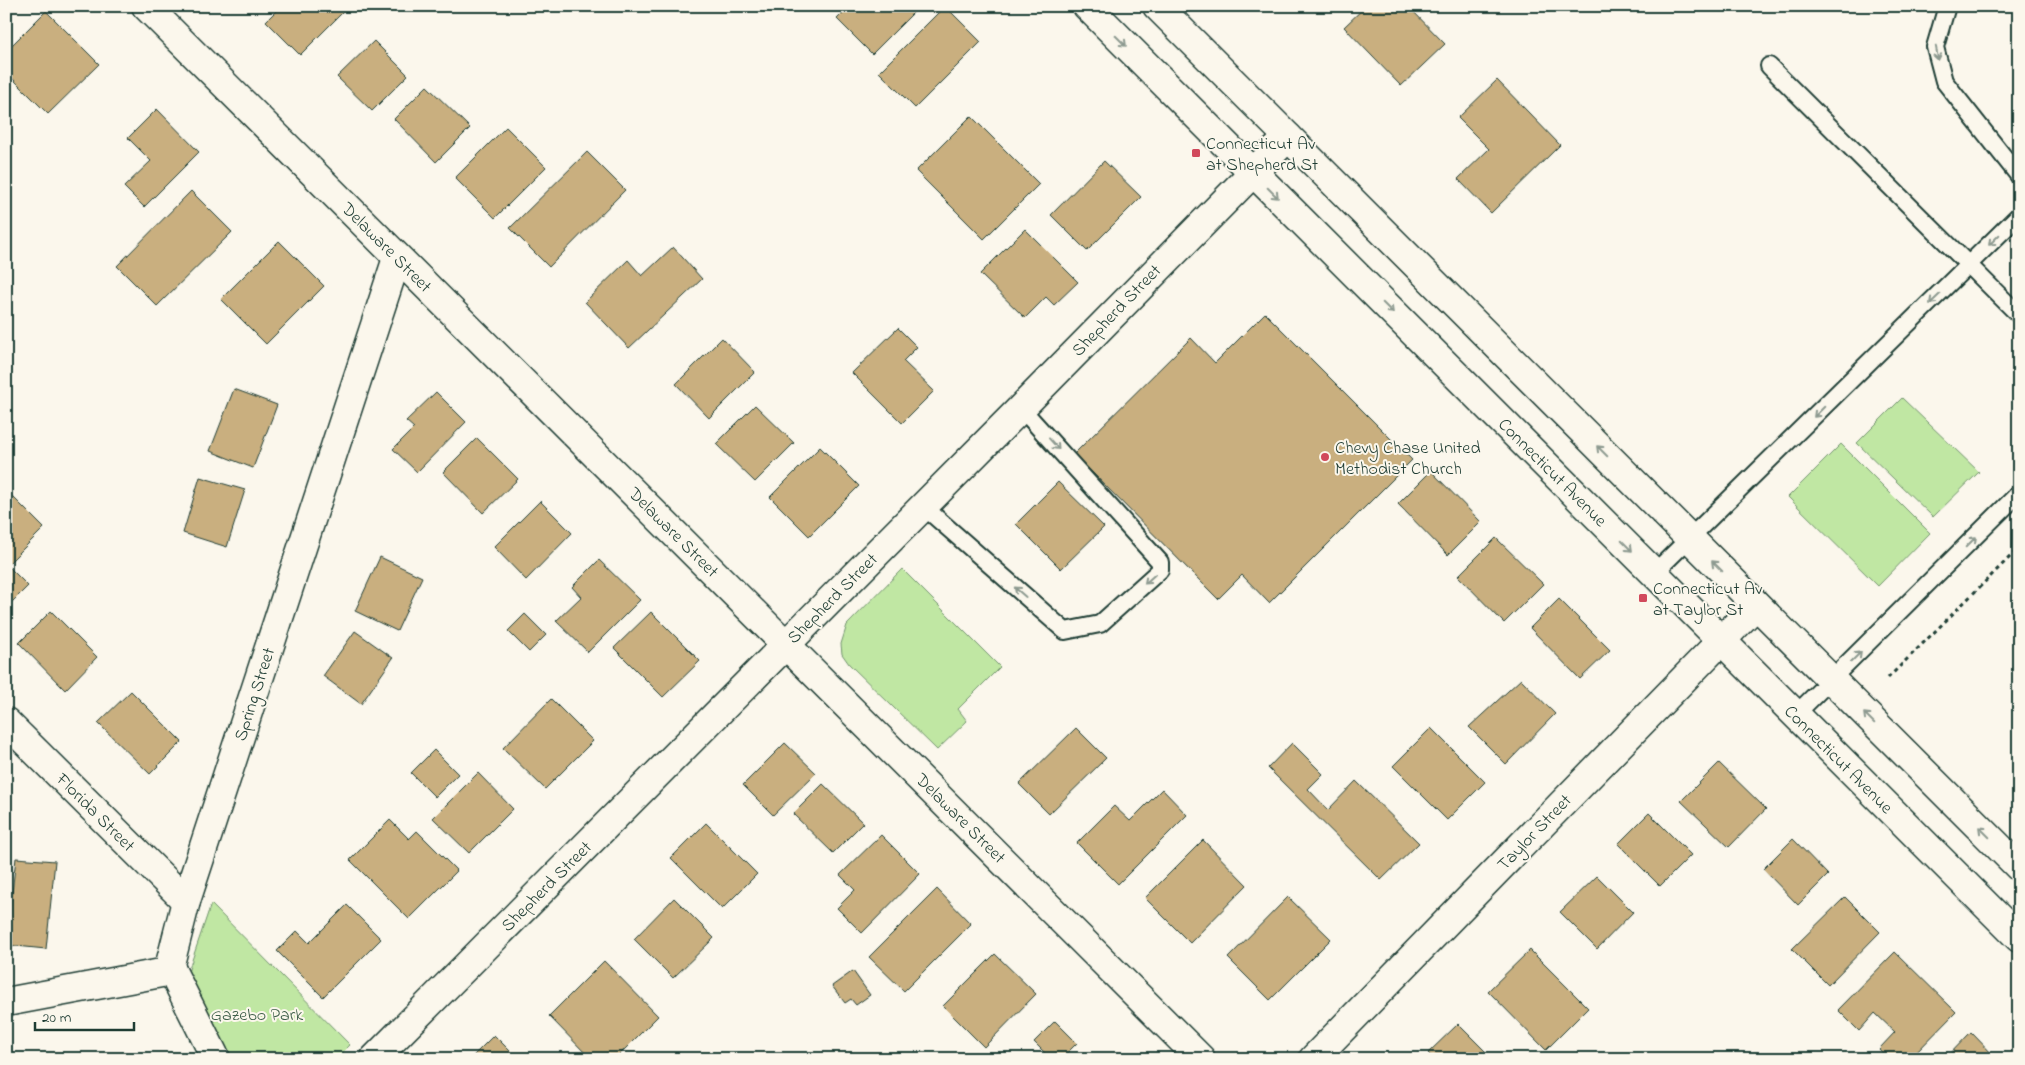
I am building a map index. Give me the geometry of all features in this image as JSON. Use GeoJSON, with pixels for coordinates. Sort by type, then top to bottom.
{"type":"FeatureCollection","features":[{"type":"Feature","properties":{"kind":"street","name":"Delaware Street"},"geometry":{"type":"LineString","coordinates":[[146,6],[1202,1059]]}},
{"type":"Feature","properties":{"kind":"street","name":"Connecticut Avenue"},"geometry":{"type":"LineString","coordinates":[[1086,6],[2019,938]]}},
{"type":"Feature","properties":{"kind":"street"},"geometry":{"type":"LineString","coordinates":[[1157,6],[2019,867]]}},
{"type":"Feature","properties":{"kind":"street","name":"Shepherd Street"},"geometry":{"type":"LineString","coordinates":[[374,1059],[1288,137]]}},
{"type":"Feature","properties":{"kind":"street","name":"Spring Street"},"geometry":{"type":"LineString","coordinates":[[172,971],[170,964],[186,901],[398,258]]}},
{"type":"Feature","properties":{"kind":"street","name":"Taylor Street"},"geometry":{"type":"LineString","coordinates":[[1313,1059],[1756,605]]}},
{"type":"Feature","properties":{"kind":"street","name":"Florida Street"},"geometry":{"type":"LineString","coordinates":[[6,722],[186,901]]}},
{"type":"Feature","properties":{"kind":"street"},"geometry":{"type":"LineString","coordinates":[[6,1002],[172,971],[216,1059]]}},
{"type":"Feature","properties":{"kind":"lane"},"geometry":{"type":"LineString","coordinates":[[1947,6],[1935,47],[1944,81],[2019,176]]}},
{"type":"Feature","properties":{"kind":"lane"},"geometry":{"type":"LineString","coordinates":[[1769,66],[2019,315]]}},
{"type":"Feature","properties":{"kind":"lane"},"geometry":{"type":"LineString","coordinates":[[1654,573],[2019,216]]}},
{"type":"Feature","properties":{"kind":"lane"},"geometry":{"type":"LineString","coordinates":[[923,506],[1065,631],[1100,624],[1160,570],[1160,562],[1021,408]]}},
{"type":"Feature","properties":{"kind":"lane"},"geometry":{"type":"LineString","coordinates":[[1795,715],[1832,681],[2019,493]]}},
{"type":"Feature","properties":{"kind":"path"},"geometry":{"type":"LineString","coordinates":[[1888,678],[2019,548]]}},
{"type":"Feature","properties":{"kind":"green space"},"geometry":{"type":"Polygon","coordinates":[[[1902,398],[1979,472],[1933,517],[1857,443],[1902,398]]]}},
{"type":"Feature","properties":{"kind":"green space"},"geometry":{"type":"Polygon","coordinates":[[[1841,444],[1930,533],[1878,586],[1788,497],[1841,444]]]}},
{"type":"Feature","properties":{"kind":"green space"},"geometry":{"type":"Polygon","coordinates":[[[902,569],[1000,667],[958,709],[967,721],[937,750],[849,664],[842,654],[841,644],[847,625],[902,569]]]}},
{"type":"Feature","properties":{"kind":"green space","name":"Gazebo Park"},"geometry":{"type":"Polygon","coordinates":[[[211,904],[350,1045],[336,1059],[230,1059],[188,972],[211,904]]]}},
{"type":"Feature","properties":{"kind":"building"},"geometry":{"type":"Polygon","coordinates":[[[281,6],[349,6],[300,55],[266,21],[281,6]]]}},
{"type":"Feature","properties":{"kind":"building"},"geometry":{"type":"Polygon","coordinates":[[[850,6],[920,6],[872,54],[837,19],[850,6]]]}},
{"type":"Feature","properties":{"kind":"building"},"geometry":{"type":"Polygon","coordinates":[[[945,6],[981,42],[915,108],[879,72],[945,6]]]}},
{"type":"Feature","properties":{"kind":"building"},"geometry":{"type":"Polygon","coordinates":[[[1366,6],[1408,6],[1445,44],[1401,86],[1344,27],[1366,6]]]}},
{"type":"Feature","properties":{"kind":"building"},"geometry":{"type":"Polygon","coordinates":[[[46,11],[99,64],[48,114],[6,72],[6,51],[46,11]]]}},
{"type":"Feature","properties":{"kind":"building"},"geometry":{"type":"Polygon","coordinates":[[[374,41],[408,75],[372,111],[337,77],[374,41]]]}},
{"type":"Feature","properties":{"kind":"building"},"geometry":{"type":"Polygon","coordinates":[[[1497,80],[1560,145],[1491,213],[1458,179],[1489,149],[1458,118],[1497,80]]]}},
{"type":"Feature","properties":{"kind":"building"},"geometry":{"type":"Polygon","coordinates":[[[427,86],[470,128],[436,162],[394,119],[427,86]]]}},
{"type":"Feature","properties":{"kind":"building"},"geometry":{"type":"Polygon","coordinates":[[[157,109],[199,152],[144,207],[124,187],[151,161],[128,138],[157,109]]]}},
{"type":"Feature","properties":{"kind":"building"},"geometry":{"type":"Polygon","coordinates":[[[971,116],[1039,184],[984,239],[916,171],[971,116]]]}},
{"type":"Feature","properties":{"kind":"building"},"geometry":{"type":"Polygon","coordinates":[[[506,127],[546,167],[495,218],[455,178],[506,127]]]}},
{"type":"Feature","properties":{"kind":"building"},"geometry":{"type":"Polygon","coordinates":[[[6,143],[12,148],[6,153],[6,143]]]}},
{"type":"Feature","properties":{"kind":"building"},"geometry":{"type":"Polygon","coordinates":[[[587,152],[625,190],[549,267],[510,228],[587,152]]]}},
{"type":"Feature","properties":{"kind":"building"},"geometry":{"type":"Polygon","coordinates":[[[1104,161],[1141,197],[1087,251],[1051,215],[1104,161]]]}},
{"type":"Feature","properties":{"kind":"building"},"geometry":{"type":"Polygon","coordinates":[[[191,191],[232,232],[157,306],[117,266],[191,191]]]}},
{"type":"Feature","properties":{"kind":"building"},"geometry":{"type":"Polygon","coordinates":[[[1025,229],[1078,282],[1054,305],[1046,297],[1025,318],[980,274],[1025,229]]]}},
{"type":"Feature","properties":{"kind":"building"},"geometry":{"type":"Polygon","coordinates":[[[279,241],[324,286],[266,344],[221,299],[279,241]]]}},
{"type":"Feature","properties":{"kind":"building"},"geometry":{"type":"Polygon","coordinates":[[[673,247],[702,279],[629,348],[585,302],[628,260],[642,276],[673,247]]]}},
{"type":"Feature","properties":{"kind":"building"},"geometry":{"type":"Polygon","coordinates":[[[1265,313],[1412,460],[1269,603],[1242,575],[1218,599],[1074,454],[1191,338],[1215,363],[1265,313]]]}},
{"type":"Feature","properties":{"kind":"building"},"geometry":{"type":"Polygon","coordinates":[[[898,328],[917,347],[903,361],[934,391],[902,423],[852,373],[898,328]]]}},
{"type":"Feature","properties":{"kind":"building"},"geometry":{"type":"Polygon","coordinates":[[[722,338],[755,372],[709,418],[676,384],[722,338]]]}},
{"type":"Feature","properties":{"kind":"building"},"geometry":{"type":"Polygon","coordinates":[[[234,389],[277,405],[253,468],[210,451],[234,389]]]}},
{"type":"Feature","properties":{"kind":"building"},"geometry":{"type":"Polygon","coordinates":[[[436,392],[466,422],[417,472],[393,449],[414,428],[406,421],[436,392]]]}},
{"type":"Feature","properties":{"kind":"building"},"geometry":{"type":"Polygon","coordinates":[[[755,405],[794,443],[755,482],[716,444],[755,405]]]}},
{"type":"Feature","properties":{"kind":"building"},"geometry":{"type":"Polygon","coordinates":[[[477,438],[518,479],[483,513],[443,472],[477,438]]]}},
{"type":"Feature","properties":{"kind":"building"},"geometry":{"type":"Polygon","coordinates":[[[820,447],[859,486],[809,536],[770,497],[820,447]]]}},
{"type":"Feature","properties":{"kind":"building"},"geometry":{"type":"Polygon","coordinates":[[[1431,471],[1481,522],[1448,555],[1398,504],[1431,471]]]}},
{"type":"Feature","properties":{"kind":"building"},"geometry":{"type":"Polygon","coordinates":[[[200,477],[245,490],[227,547],[183,533],[200,477]]]}},
{"type":"Feature","properties":{"kind":"building"},"geometry":{"type":"Polygon","coordinates":[[[1058,482],[1104,527],[1061,569],[1016,524],[1058,482]]]}},
{"type":"Feature","properties":{"kind":"building"},"geometry":{"type":"Polygon","coordinates":[[[6,490],[44,528],[7,565],[28,586],[8,606],[6,605],[6,490]]]}},
{"type":"Feature","properties":{"kind":"building"},"geometry":{"type":"Polygon","coordinates":[[[540,501],[572,533],[526,580],[494,547],[540,501]]]}},
{"type":"Feature","properties":{"kind":"building"},"geometry":{"type":"Polygon","coordinates":[[[1496,538],[1543,584],[1504,623],[1458,576],[1496,538]]]}},
{"type":"Feature","properties":{"kind":"building"},"geometry":{"type":"Polygon","coordinates":[[[380,557],[422,577],[397,631],[355,611],[380,557]]]}},
{"type":"Feature","properties":{"kind":"building"},"geometry":{"type":"Polygon","coordinates":[[[599,560],[640,600],[588,652],[556,621],[581,597],[572,587],[599,560]]]}},
{"type":"Feature","properties":{"kind":"building"},"geometry":{"type":"Polygon","coordinates":[[[1559,599],[1610,650],[1580,679],[1530,628],[1559,599]]]}},
{"type":"Feature","properties":{"kind":"building"},"geometry":{"type":"Polygon","coordinates":[[[51,611],[97,657],[65,690],[19,643],[51,611]]]}},
{"type":"Feature","properties":{"kind":"building"},"geometry":{"type":"Polygon","coordinates":[[[651,612],[700,661],[663,697],[614,648],[651,612]]]}},
{"type":"Feature","properties":{"kind":"building"},"geometry":{"type":"Polygon","coordinates":[[[525,614],[546,635],[529,652],[508,631],[525,614]]]}},
{"type":"Feature","properties":{"kind":"building"},"geometry":{"type":"Polygon","coordinates":[[[355,631],[393,658],[361,704],[323,676],[355,631]]]}},
{"type":"Feature","properties":{"kind":"building"},"geometry":{"type":"Polygon","coordinates":[[[1521,679],[1555,714],[1506,764],[1469,727],[1521,679]]]}},
{"type":"Feature","properties":{"kind":"building"},"geometry":{"type":"Polygon","coordinates":[[[131,691],[182,742],[150,774],[98,723],[131,691]]]}},
{"type":"Feature","properties":{"kind":"building"},"geometry":{"type":"Polygon","coordinates":[[[551,699],[593,741],[545,789],[503,748],[551,699]]]}},
{"type":"Feature","properties":{"kind":"building"},"geometry":{"type":"Polygon","coordinates":[[[1076,728],[1106,758],[1049,814],[1019,784],[1076,728]]]}},
{"type":"Feature","properties":{"kind":"building"},"geometry":{"type":"Polygon","coordinates":[[[1431,728],[1485,782],[1447,820],[1393,766],[1431,728]]]}},
{"type":"Feature","properties":{"kind":"building"},"geometry":{"type":"Polygon","coordinates":[[[785,743],[816,773],[773,815],[743,785],[785,743]]]}},
{"type":"Feature","properties":{"kind":"building"},"geometry":{"type":"Polygon","coordinates":[[[1292,743],[1323,774],[1308,789],[1328,810],[1356,781],[1419,843],[1381,880],[1268,768],[1292,743]]]}},
{"type":"Feature","properties":{"kind":"building"},"geometry":{"type":"Polygon","coordinates":[[[434,750],[458,774],[435,797],[411,773],[434,750]]]}},
{"type":"Feature","properties":{"kind":"building"},"geometry":{"type":"Polygon","coordinates":[[[1719,763],[1766,809],[1729,847],[1681,801],[1719,763]]]}},
{"type":"Feature","properties":{"kind":"building"},"geometry":{"type":"Polygon","coordinates":[[[478,773],[513,809],[469,853],[433,818],[478,773]]]}},
{"type":"Feature","properties":{"kind":"building"},"geometry":{"type":"Polygon","coordinates":[[[823,784],[863,823],[833,853],[793,814],[823,784]]]}},
{"type":"Feature","properties":{"kind":"building"},"geometry":{"type":"Polygon","coordinates":[[[1162,789],[1187,815],[1118,884],[1077,843],[1114,806],[1130,821],[1162,789]]]}},
{"type":"Feature","properties":{"kind":"building"},"geometry":{"type":"Polygon","coordinates":[[[1649,813],[1691,855],[1660,886],[1618,844],[1649,813]]]}},
{"type":"Feature","properties":{"kind":"building"},"geometry":{"type":"Polygon","coordinates":[[[390,820],[409,839],[417,831],[457,871],[409,919],[350,860],[390,820]]]}},
{"type":"Feature","properties":{"kind":"building"},"geometry":{"type":"Polygon","coordinates":[[[706,823],[757,874],[722,909],[671,858],[706,823]]]}},
{"type":"Feature","properties":{"kind":"building"},"geometry":{"type":"Polygon","coordinates":[[[881,835],[920,874],[862,933],[837,908],[855,890],[840,875],[881,835]]]}},
{"type":"Feature","properties":{"kind":"building"},"geometry":{"type":"Polygon","coordinates":[[[1793,839],[1828,875],[1798,905],[1763,869],[1793,839]]]}},
{"type":"Feature","properties":{"kind":"building"},"geometry":{"type":"Polygon","coordinates":[[[1203,840],[1247,885],[1190,943],[1145,898],[1203,840]]]}},
{"type":"Feature","properties":{"kind":"building"},"geometry":{"type":"Polygon","coordinates":[[[16,858],[55,861],[46,949],[6,945],[16,858]]]}},
{"type":"Feature","properties":{"kind":"building"},"geometry":{"type":"Polygon","coordinates":[[[1597,876],[1633,912],[1597,949],[1560,912],[1597,876]]]}},
{"type":"Feature","properties":{"kind":"building"},"geometry":{"type":"Polygon","coordinates":[[[937,889],[971,924],[904,991],[869,957],[937,889]]]}},
{"type":"Feature","properties":{"kind":"building"},"geometry":{"type":"Polygon","coordinates":[[[1288,897],[1331,939],[1270,1000],[1228,958],[1288,897]]]}},
{"type":"Feature","properties":{"kind":"building"},"geometry":{"type":"Polygon","coordinates":[[[1845,897],[1880,932],[1828,985],[1792,949],[1845,897]]]}},
{"type":"Feature","properties":{"kind":"building"},"geometry":{"type":"Polygon","coordinates":[[[674,898],[714,938],[673,978],[634,939],[674,898]]]}},
{"type":"Feature","properties":{"kind":"building"},"geometry":{"type":"Polygon","coordinates":[[[347,905],[381,939],[323,997],[277,951],[297,931],[309,943],[347,905]]]}},
{"type":"Feature","properties":{"kind":"building"},"geometry":{"type":"Polygon","coordinates":[[[1530,950],[1588,1008],[1546,1050],[1488,991],[1530,950]]]}},
{"type":"Feature","properties":{"kind":"building"},"geometry":{"type":"Polygon","coordinates":[[[1895,952],[1956,1012],[1910,1059],[1888,1059],[1879,1049],[1895,1032],[1875,1013],[1859,1031],[1838,1010],[1895,952]]]}},
{"type":"Feature","properties":{"kind":"building"},"geometry":{"type":"Polygon","coordinates":[[[995,954],[1036,994],[984,1047],[943,1006],[995,954]]]}},
{"type":"Feature","properties":{"kind":"building"},"geometry":{"type":"Polygon","coordinates":[[[604,961],[658,1016],[615,1059],[591,1059],[549,1016],[604,961]]]}},
{"type":"Feature","properties":{"kind":"building"},"geometry":{"type":"Polygon","coordinates":[[[853,971],[870,995],[856,1005],[851,999],[845,1003],[832,986],[853,971]]]}},
{"type":"Feature","properties":{"kind":"building"},"geometry":{"type":"Polygon","coordinates":[[[1055,1021],[1077,1043],[1061,1059],[1051,1059],[1034,1042],[1055,1021]]]}},
{"type":"Feature","properties":{"kind":"building"},"geometry":{"type":"Polygon","coordinates":[[[1458,1024],[1493,1059],[1434,1059],[1428,1053],[1458,1024]]]}},
{"type":"Feature","properties":{"kind":"building"},"geometry":{"type":"Polygon","coordinates":[[[1971,1032],[1997,1059],[1945,1059],[1971,1032]]]}},
{"type":"Feature","properties":{"kind":"building"},"geometry":{"type":"Polygon","coordinates":[[[494,1035],[518,1059],[470,1059],[494,1035]]]}},
{"type":"Feature","properties":{"kind":"place","name":"Connecticut Av at Shepherd St"},"geometry":{"type":"Point","coordinates":[1196,153]}},
{"type":"Feature","properties":{"kind":"place","name":"Chevy Chase United Methodist Church"},"geometry":{"type":"Point","coordinates":[1325,457]}},
{"type":"Feature","properties":{"kind":"place","name":"Connecticut Av at Taylor St"},"geometry":{"type":"Point","coordinates":[1643,598]}}]}
